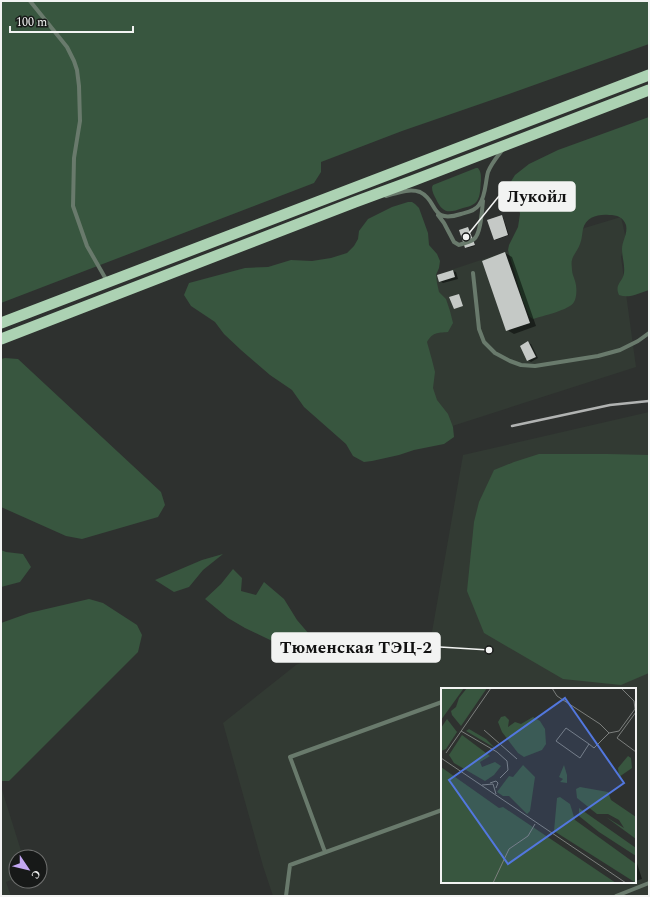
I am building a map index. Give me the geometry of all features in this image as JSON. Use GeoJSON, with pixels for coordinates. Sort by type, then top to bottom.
{"type":"FeatureCollection","features":[{"type":"Feature","properties":{"kind":"highway"},"geometry":{"type":"LineString","coordinates":[[1,323],[649,75]]}},
{"type":"Feature","properties":{"kind":"highway"},"geometry":{"type":"LineString","coordinates":[[1,339],[649,90]]}},
{"type":"Feature","properties":{"kind":"lane"},"geometry":{"type":"LineString","coordinates":[[30,1],[67,47],[77,70],[80,121],[74,158],[73,206],[87,246],[107,282]]}},
{"type":"Feature","properties":{"kind":"lane"},"geometry":{"type":"LineString","coordinates":[[355,202],[408,191],[421,193],[427,198],[444,223],[454,242],[459,244],[474,239],[478,234],[483,197],[489,170],[506,145]]}},
{"type":"Feature","properties":{"kind":"lane"},"geometry":{"type":"LineString","coordinates":[[437,213],[442,216],[450,217],[469,212],[478,206],[483,197]]}},
{"type":"Feature","properties":{"kind":"lane"},"geometry":{"type":"LineString","coordinates":[[473,273],[479,329],[484,342],[495,353],[521,365],[535,366],[598,356],[620,350],[638,341],[649,333]]}},
{"type":"Feature","properties":{"kind":"lane"},"geometry":{"type":"LineString","coordinates":[[325,852],[290,757],[441,702]]}},
{"type":"Feature","properties":{"kind":"lane"},"geometry":{"type":"LineString","coordinates":[[286,896],[290,865],[441,810]]}},
{"type":"Feature","properties":{"kind":"lane"},"geometry":{"type":"LineString","coordinates":[[616,896],[649,883]]}},
{"type":"Feature","properties":{"kind":"shaded area"},"geometry":{"type":"Polygon","coordinates":[[[621,217],[626,239],[621,257],[636,367],[443,429],[406,285],[505,252],[621,217]]]}},
{"type":"Feature","properties":{"kind":"shaded area"},"geometry":{"type":"Polygon","coordinates":[[[649,412],[649,896],[273,896],[263,866],[223,723],[296,665],[361,635],[432,632],[463,455],[649,412]]]}},
{"type":"Feature","properties":{"kind":"shaded area"},"geometry":{"type":"Polygon","coordinates":[[[2,790],[20,849],[8,849],[8,881],[6,882],[11,896],[1,896],[2,790]]]}},
{"type":"Feature","properties":{"kind":"green space"},"geometry":{"type":"Polygon","coordinates":[[[1,1],[649,1],[649,44],[402,131],[321,162],[321,172],[314,183],[1,303],[1,1]]]}},
{"type":"Feature","properties":{"kind":"green space"},"geometry":{"type":"Polygon","coordinates":[[[649,117],[649,290],[630,296],[619,295],[618,286],[624,273],[622,249],[626,225],[621,218],[617,216],[605,215],[593,217],[587,222],[583,229],[580,244],[572,260],[572,271],[576,283],[576,297],[574,302],[567,308],[533,319],[530,317],[523,301],[508,250],[518,227],[520,214],[518,200],[510,183],[515,175],[529,164],[558,150],[649,117]]]}},
{"type":"Feature","properties":{"kind":"green space"},"geometry":{"type":"Polygon","coordinates":[[[476,168],[479,169],[481,177],[480,194],[477,201],[471,206],[454,211],[444,210],[434,195],[432,189],[433,185],[476,168]]]}},
{"type":"Feature","properties":{"kind":"green space"},"geometry":{"type":"Polygon","coordinates":[[[412,202],[419,208],[428,233],[429,245],[437,254],[440,261],[436,275],[437,283],[439,292],[446,299],[453,323],[448,332],[431,336],[427,342],[435,372],[433,388],[437,400],[448,414],[453,427],[454,437],[444,444],[364,462],[353,456],[346,444],[304,407],[292,390],[270,375],[241,350],[224,334],[215,322],[191,306],[184,295],[189,283],[245,268],[268,267],[291,260],[312,261],[331,258],[347,253],[354,246],[358,239],[359,231],[368,219],[392,207],[412,202]]]}},
{"type":"Feature","properties":{"kind":"green space"},"geometry":{"type":"Polygon","coordinates":[[[1,359],[18,359],[161,492],[165,505],[158,517],[82,539],[66,536],[1,507],[1,359]]]}},
{"type":"Feature","properties":{"kind":"green space"},"geometry":{"type":"Polygon","coordinates":[[[539,454],[649,455],[649,673],[621,685],[563,679],[484,633],[467,591],[474,522],[479,502],[494,470],[539,454]]]}},
{"type":"Feature","properties":{"kind":"green space"},"geometry":{"type":"Polygon","coordinates":[[[1,550],[23,554],[31,567],[20,582],[1,587],[1,550]]]}},
{"type":"Feature","properties":{"kind":"green space"},"geometry":{"type":"Polygon","coordinates":[[[223,554],[203,570],[189,587],[174,592],[155,580],[202,560],[223,554]]]}},
{"type":"Feature","properties":{"kind":"green space"},"geometry":{"type":"Polygon","coordinates":[[[233,569],[242,578],[241,591],[256,595],[264,582],[284,599],[297,620],[309,634],[309,649],[291,650],[245,628],[228,618],[205,599],[221,584],[233,569]]]}},
{"type":"Feature","properties":{"kind":"green space"},"geometry":{"type":"Polygon","coordinates":[[[89,599],[103,603],[137,625],[142,635],[138,652],[9,781],[1,781],[1,623],[29,613],[89,599]]]}},
{"type":"Feature","properties":{"kind":"building"},"geometry":{"type":"Polygon","coordinates":[[[502,215],[508,235],[494,240],[487,220],[502,215]]]}},
{"type":"Feature","properties":{"kind":"building"},"geometry":{"type":"Polygon","coordinates":[[[468,227],[475,245],[465,248],[459,230],[468,227]]]}},
{"type":"Feature","properties":{"kind":"building"},"geometry":{"type":"Polygon","coordinates":[[[505,252],[530,323],[506,331],[482,261],[505,252]]]}},
{"type":"Feature","properties":{"kind":"building"},"geometry":{"type":"Polygon","coordinates":[[[453,270],[455,277],[439,282],[437,275],[453,270]]]}},
{"type":"Feature","properties":{"kind":"building"},"geometry":{"type":"Polygon","coordinates":[[[459,294],[463,306],[454,309],[449,297],[459,294]]]}},
{"type":"Feature","properties":{"kind":"building"},"geometry":{"type":"Polygon","coordinates":[[[528,341],[536,357],[527,361],[520,346],[528,341]]]}},
{"type":"Feature","properties":{"kind":"railway"},"geometry":{"type":"LineString","coordinates":[[512,426],[610,405],[649,401]]}},
{"type":"Feature","properties":{"kind":"place","name":"Лукойл"},"geometry":{"type":"Point","coordinates":[466,237]}},
{"type":"Feature","properties":{"kind":"place","name":"Тюменская ТЭЦ-2"},"geometry":{"type":"Point","coordinates":[489,650]}}]}
